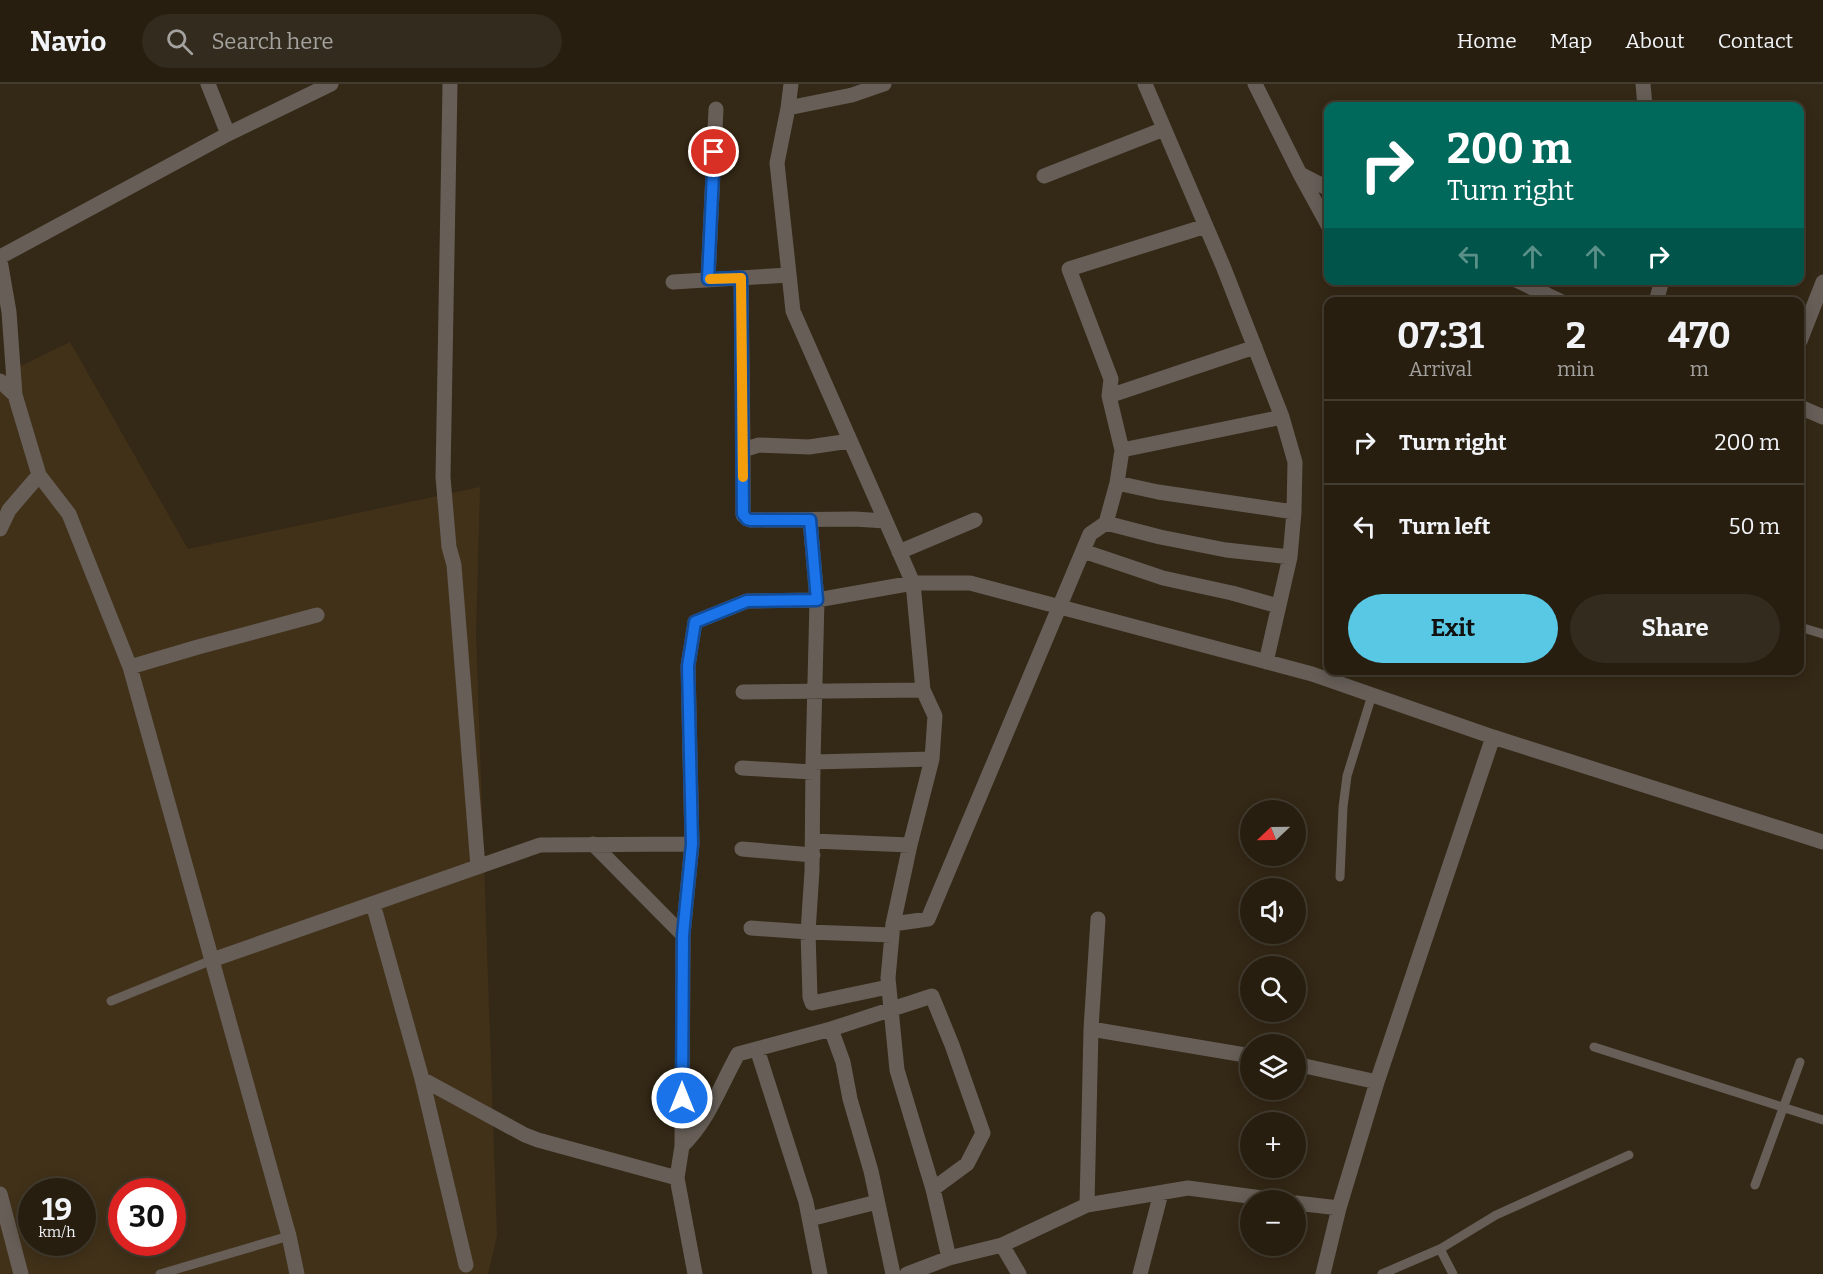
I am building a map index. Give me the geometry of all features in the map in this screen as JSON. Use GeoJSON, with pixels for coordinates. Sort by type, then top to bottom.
{"type":"FeatureCollection","features":[{"type":"Feature","properties":{"kind":"street"},"geometry":{"type":"LineString","coordinates":[[208,84],[228,134]]}},
{"type":"Feature","properties":{"kind":"street"},"geometry":{"type":"LineString","coordinates":[[297,1274],[289,1236],[130,667],[69,514],[39,475],[15,394],[0,258],[228,134],[331,84]]}},
{"type":"Feature","properties":{"kind":"street"},"geometry":{"type":"LineString","coordinates":[[450,84],[443,477],[448,547],[454,565],[478,867]]}},
{"type":"Feature","properties":{"kind":"street"},"geometry":{"type":"LineString","coordinates":[[791,84],[777,163],[793,311],[913,583],[923,690],[934,716],[932,759],[910,845],[892,930],[888,987],[897,1070],[933,1189],[949,1258]]}},
{"type":"Feature","properties":{"kind":"street"},"geometry":{"type":"LineString","coordinates":[[788,108],[852,95],[884,84]]}},
{"type":"Feature","properties":{"kind":"street"},"geometry":{"type":"LineString","coordinates":[[1145,84],[1255,347],[1282,417],[1295,462],[1290,557],[1266,662]]}},
{"type":"Feature","properties":{"kind":"street"},"geometry":{"type":"LineString","coordinates":[[1255,84],[1324,218]]}},
{"type":"Feature","properties":{"kind":"street"},"geometry":{"type":"LineString","coordinates":[[1643,84],[1645,102]]}},
{"type":"Feature","properties":{"kind":"street"},"geometry":{"type":"LineString","coordinates":[[708,279],[716,109]]}},
{"type":"Feature","properties":{"kind":"street"},"geometry":{"type":"LineString","coordinates":[[1044,176],[1164,129]]}},
{"type":"Feature","properties":{"kind":"street"},"geometry":{"type":"LineString","coordinates":[[1300,174],[1324,186]]}},
{"type":"Feature","properties":{"kind":"street"},"geometry":{"type":"LineString","coordinates":[[751,928],[808,933],[892,930],[928,919],[1090,534],[1106,523],[1117,483],[1122,450],[1108,396],[1111,379],[1069,269],[1206,226]]}},
{"type":"Feature","properties":{"kind":"street"},"geometry":{"type":"LineString","coordinates":[[673,282],[789,275]]}},
{"type":"Feature","properties":{"kind":"street"},"geometry":{"type":"LineString","coordinates":[[741,278],[743,514],[747,519],[885,521]]}},
{"type":"Feature","properties":{"kind":"street"},"geometry":{"type":"LineString","coordinates":[[1804,331],[1823,282]]}},
{"type":"Feature","properties":{"kind":"street"},"geometry":{"type":"LineString","coordinates":[[1526,285],[1552,297]]}},
{"type":"Feature","properties":{"kind":"street"},"geometry":{"type":"LineString","coordinates":[[1108,396],[1255,347]]}},
{"type":"Feature","properties":{"kind":"street"},"geometry":{"type":"LineString","coordinates":[[0,381],[15,394]]}},
{"type":"Feature","properties":{"kind":"street"},"geometry":{"type":"LineString","coordinates":[[1804,409],[1823,417]]}},
{"type":"Feature","properties":{"kind":"street"},"geometry":{"type":"LineString","coordinates":[[1122,450],[1282,417]]}},
{"type":"Feature","properties":{"kind":"street"},"geometry":{"type":"LineString","coordinates":[[743,450],[759,445],[809,447],[850,441]]}},
{"type":"Feature","properties":{"kind":"street"},"geometry":{"type":"LineString","coordinates":[[0,529],[9,510],[39,475]]}},
{"type":"Feature","properties":{"kind":"street"},"geometry":{"type":"LineString","coordinates":[[1117,483],[1158,492],[1294,512]]}},
{"type":"Feature","properties":{"kind":"street"},"geometry":{"type":"LineString","coordinates":[[810,520],[817,600],[808,988],[812,1003],[888,987]]}},
{"type":"Feature","properties":{"kind":"street"},"geometry":{"type":"LineString","coordinates":[[899,552],[975,520]]}},
{"type":"Feature","properties":{"kind":"street"},"geometry":{"type":"LineString","coordinates":[[1106,523],[1160,537],[1226,550],[1290,557]]}},
{"type":"Feature","properties":{"kind":"street"},"geometry":{"type":"LineString","coordinates":[[1083,551],[1162,578],[1232,593],[1278,606]]}},
{"type":"Feature","properties":{"kind":"street"},"geometry":{"type":"LineString","coordinates":[[695,1274],[677,1178],[682,1146],[683,935],[692,844],[688,666],[695,622],[747,601],[817,600],[913,583],[970,583],[1312,674],[1493,737],[1823,842]]}},
{"type":"Feature","properties":{"kind":"street"},"geometry":{"type":"LineString","coordinates":[[130,667],[317,615]]}},
{"type":"Feature","properties":{"kind":"street"},"geometry":{"type":"LineString","coordinates":[[743,692],[923,690]]}},
{"type":"Feature","properties":{"kind":"street"},"geometry":{"type":"LineString","coordinates":[[1323,1274],[1339,1208],[1377,1082],[1493,737]]}},
{"type":"Feature","properties":{"kind":"street"},"geometry":{"type":"LineString","coordinates":[[742,768],[813,767],[932,759]]}},
{"type":"Feature","properties":{"kind":"street"},"geometry":{"type":"LineString","coordinates":[[593,844],[683,935]]}},
{"type":"Feature","properties":{"kind":"street"},"geometry":{"type":"LineString","coordinates":[[212,960],[540,845],[692,844]]}},
{"type":"Feature","properties":{"kind":"street"},"geometry":{"type":"LineString","coordinates":[[742,849],[910,845]]}},
{"type":"Feature","properties":{"kind":"street"},"geometry":{"type":"LineString","coordinates":[[373,904],[422,1079],[466,1265]]}},
{"type":"Feature","properties":{"kind":"street"},"geometry":{"type":"LineString","coordinates":[[1087,1205],[1091,1029],[1098,919]]}},
{"type":"Feature","properties":{"kind":"street"},"geometry":{"type":"LineString","coordinates":[[682,1146],[709,1113],[738,1054],[831,1029],[932,996],[952,1044],[983,1133],[967,1164],[933,1189]]}},
{"type":"Feature","properties":{"kind":"street"},"geometry":{"type":"LineString","coordinates":[[831,1029],[843,1062],[850,1099],[871,1171],[893,1274]]}},
{"type":"Feature","properties":{"kind":"street"},"geometry":{"type":"LineString","coordinates":[[1091,1029],[1240,1054]]}},
{"type":"Feature","properties":{"kind":"street"},"geometry":{"type":"LineString","coordinates":[[757,1049],[807,1203],[820,1274]]}},
{"type":"Feature","properties":{"kind":"street"},"geometry":{"type":"LineString","coordinates":[[1306,1066],[1377,1082]]}},
{"type":"Feature","properties":{"kind":"street"},"geometry":{"type":"LineString","coordinates":[[422,1079],[525,1135],[677,1178]]}},
{"type":"Feature","properties":{"kind":"street"},"geometry":{"type":"LineString","coordinates":[[907,1274],[949,1258],[1002,1245],[1087,1205],[1188,1188],[1240,1195]]}},
{"type":"Feature","properties":{"kind":"street"},"geometry":{"type":"LineString","coordinates":[[1140,1274],[1161,1192]]}},
{"type":"Feature","properties":{"kind":"street"},"geometry":{"type":"LineString","coordinates":[[0,1194],[21,1274]]}},
{"type":"Feature","properties":{"kind":"street"},"geometry":{"type":"LineString","coordinates":[[810,1219],[877,1202]]}},
{"type":"Feature","properties":{"kind":"street"},"geometry":{"type":"LineString","coordinates":[[1306,1204],[1339,1208]]}},
{"type":"Feature","properties":{"kind":"street"},"geometry":{"type":"LineString","coordinates":[[1002,1245],[1019,1274]]}},
{"type":"Feature","properties":{"kind":"lane"},"geometry":{"type":"LineString","coordinates":[[1804,628],[1823,634]]}},
{"type":"Feature","properties":{"kind":"lane"},"geometry":{"type":"LineString","coordinates":[[1340,877],[1343,807],[1347,776],[1372,695]]}},
{"type":"Feature","properties":{"kind":"lane"},"geometry":{"type":"LineString","coordinates":[[111,1001],[212,960]]}},
{"type":"Feature","properties":{"kind":"lane"},"geometry":{"type":"LineString","coordinates":[[1594,1047],[1823,1120]]}},
{"type":"Feature","properties":{"kind":"lane"},"geometry":{"type":"LineString","coordinates":[[1755,1185],[1800,1062]]}},
{"type":"Feature","properties":{"kind":"lane"},"geometry":{"type":"LineString","coordinates":[[1382,1274],[1440,1249],[1496,1215],[1629,1155]]}},
{"type":"Feature","properties":{"kind":"lane"},"geometry":{"type":"LineString","coordinates":[[160,1274],[289,1236]]}},
{"type":"Feature","properties":{"kind":"lane"},"geometry":{"type":"LineString","coordinates":[[1440,1249],[1453,1274]]}},
{"type":"Feature","properties":{"kind":"shaded area"},"geometry":{"type":"Polygon","coordinates":[[[70,342],[188,549],[480,487],[476,634],[497,1236],[488,1274],[0,1274],[0,376],[70,342]]]}},
{"type":"Feature","properties":{"kind":"slow traffic"},"geometry":{"type":"LineString","coordinates":[[710,279],[741,278],[743,477]]}},
{"type":"Feature","properties":{"kind":"route"},"geometry":{"type":"LineString","coordinates":[[682,1098],[683,935],[692,844],[688,666],[695,622],[747,601],[817,600],[810,520],[750,520],[743,514],[741,278],[708,279],[714,152]]}}]}
